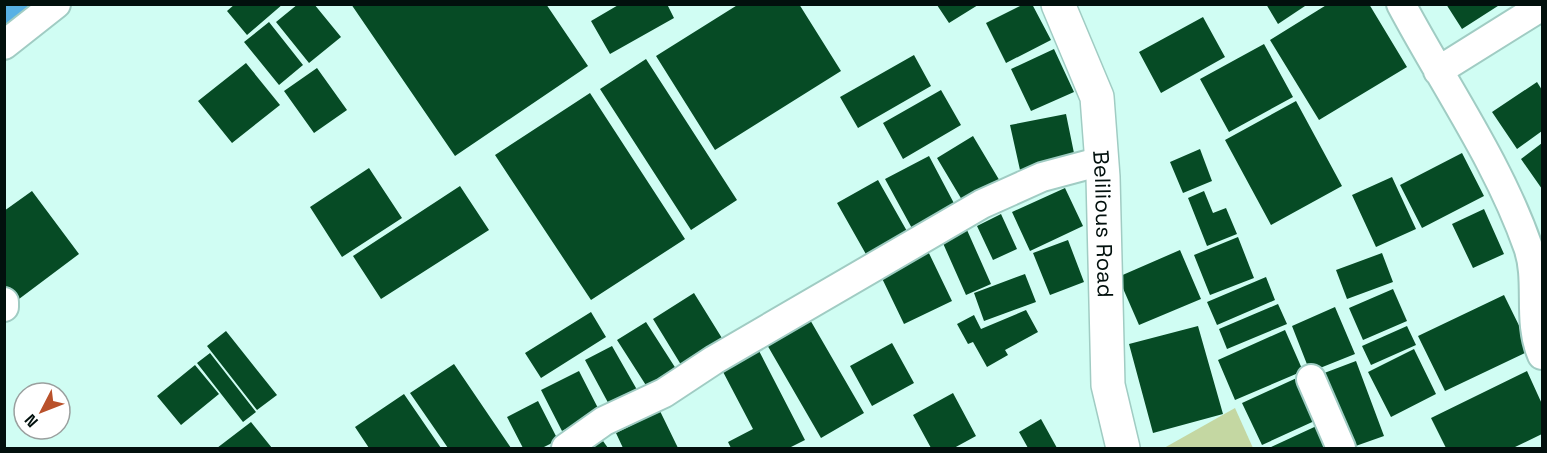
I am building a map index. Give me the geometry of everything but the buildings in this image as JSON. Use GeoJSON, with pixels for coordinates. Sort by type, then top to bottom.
{"type":"FeatureCollection","features":[{"type":"Feature","properties":{"kind":"main road","name":"Belilious Road"},"geometry":{"type":"LineString","coordinates":[[1058,4],[1097,97],[1102,161],[1108,385],[1124,448]]}},
{"type":"Feature","properties":{"kind":"street"},"geometry":{"type":"LineString","coordinates":[[4,45],[56,4]]}},
{"type":"Feature","properties":{"kind":"street"},"geometry":{"type":"LineString","coordinates":[[1401,4],[1487,153],[1529,249],[1538,302],[1536,341],[1542,355]]}},
{"type":"Feature","properties":{"kind":"street"},"geometry":{"type":"LineString","coordinates":[[1438,71],[1542,6]]}},
{"type":"Feature","properties":{"kind":"street"},"geometry":{"type":"LineString","coordinates":[[566,448],[604,422],[664,393],[714,360],[982,204],[1042,177],[1102,161]]}},
{"type":"Feature","properties":{"kind":"street"},"geometry":{"type":"LineString","coordinates":[[4,302],[4,308]]}},
{"type":"Feature","properties":{"kind":"street"},"geometry":{"type":"LineString","coordinates":[[1311,379],[1341,448]]}},
{"type":"Feature","properties":{"kind":"green space"},"geometry":{"type":"Polygon","coordinates":[[[1235,408],[1253,448],[1164,448],[1235,408]]]}},
{"type":"Feature","properties":{"kind":"water"},"geometry":{"type":"Polygon","coordinates":[[[5,5],[56,5],[5,38],[5,5]]]}}]}
